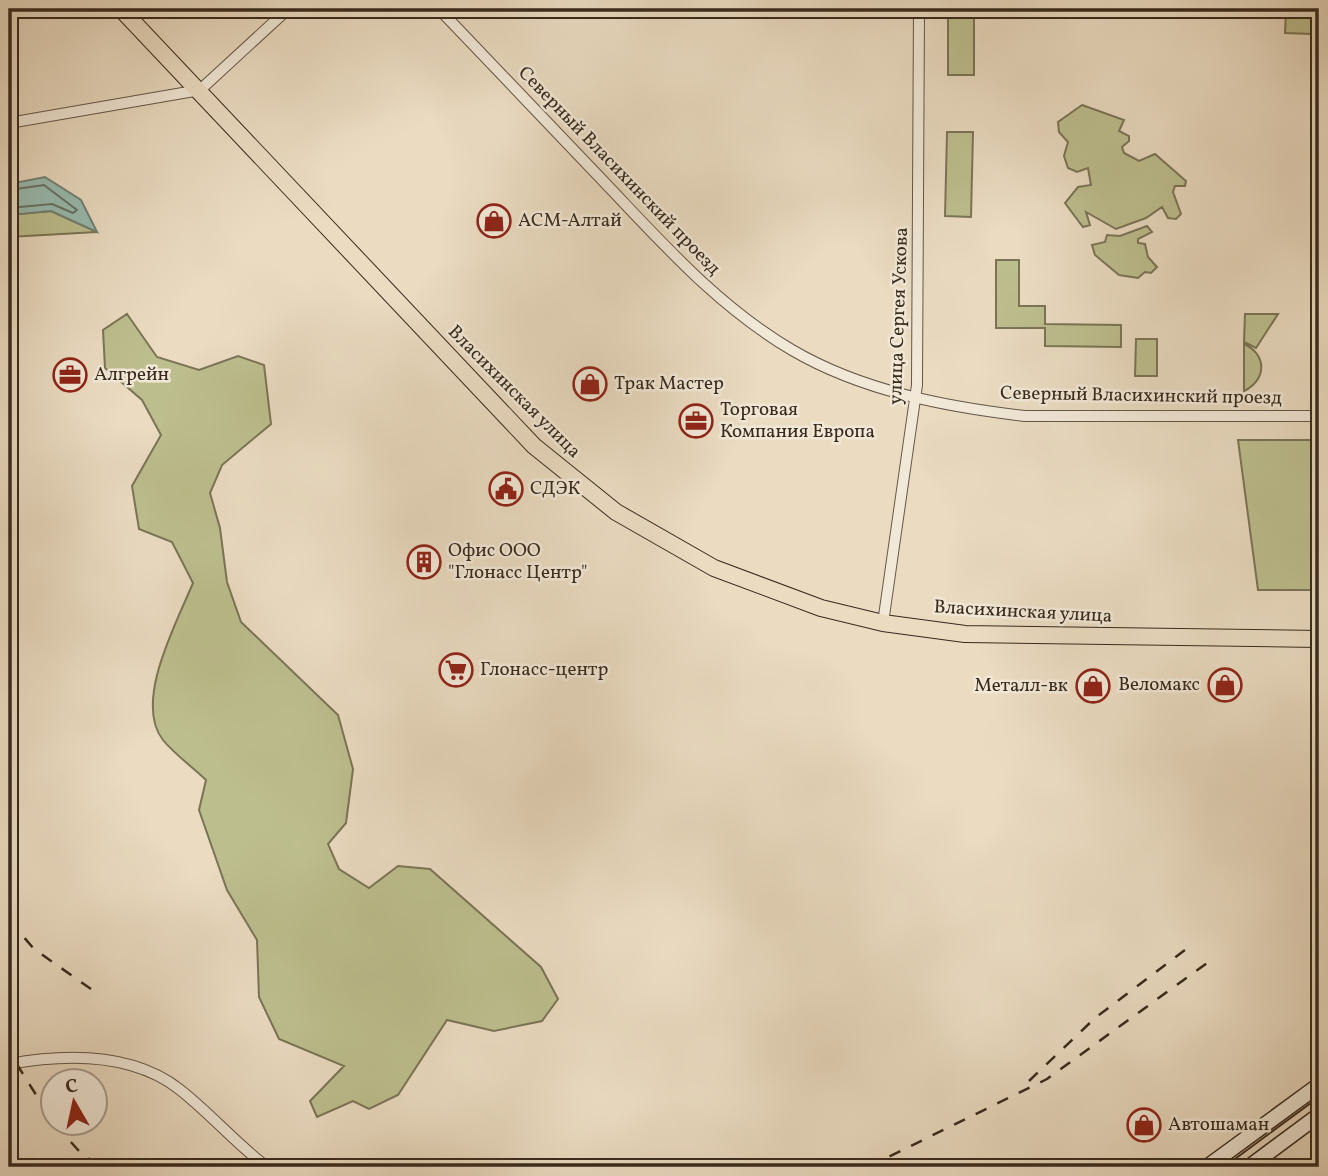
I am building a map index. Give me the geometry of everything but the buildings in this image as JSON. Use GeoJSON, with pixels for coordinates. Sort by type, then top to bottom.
{"type":"FeatureCollection","features":[{"type":"Feature","properties":{"kind":"highway","name":"Власихинская улица"},"geometry":{"type":"LineString","coordinates":[[121,9],[200,90],[493,405],[578,484],[637,525],[714,568],[821,608],[883,623],[965,634],[1025,637],[1319,639]]}},
{"type":"Feature","properties":{"kind":"main road"},"geometry":{"type":"LineString","coordinates":[[1207,1167],[1319,1085]]}},
{"type":"Feature","properties":{"kind":"main road"},"geometry":{"type":"LineString","coordinates":[[1249,1167],[1319,1115]]}},
{"type":"Feature","properties":{"kind":"street"},"geometry":{"type":"LineString","coordinates":[[9,124],[200,90],[288,9]]}},
{"type":"Feature","properties":{"kind":"street","name":"Северный Власихинский проезд"},"geometry":{"type":"LineString","coordinates":[[439,9],[712,293],[804,356],[851,376],[916,397],[960,408],[1025,416],[1319,416]]}},
{"type":"Feature","properties":{"kind":"street","name":"улица Сергея Ускова"},"geometry":{"type":"LineString","coordinates":[[883,623],[916,397],[920,246],[919,9]]}},
{"type":"Feature","properties":{"kind":"street"},"geometry":{"type":"LineString","coordinates":[[9,1064],[43,1059],[86,1058],[114,1061],[141,1070],[177,1087],[267,1167]]}},
{"type":"Feature","properties":{"kind":"green space"},"geometry":{"type":"Polygon","coordinates":[[[948,9],[974,9],[974,75],[948,75],[948,9]]]}},
{"type":"Feature","properties":{"kind":"green space"},"geometry":{"type":"Polygon","coordinates":[[[1286,11],[1312,11],[1312,34],[1285,33],[1286,11]]]}},
{"type":"Feature","properties":{"kind":"green space"},"geometry":{"type":"Polygon","coordinates":[[[1082,105],[1124,120],[1119,131],[1129,136],[1129,141],[1122,147],[1124,153],[1139,161],[1155,154],[1186,181],[1185,186],[1175,186],[1173,192],[1181,214],[1176,219],[1168,218],[1162,207],[1146,218],[1116,229],[1086,212],[1090,225],[1083,227],[1065,203],[1078,187],[1091,185],[1088,168],[1077,172],[1068,168],[1064,156],[1068,142],[1059,132],[1058,122],[1082,105]]]}},
{"type":"Feature","properties":{"kind":"green space"},"geometry":{"type":"Polygon","coordinates":[[[947,132],[973,132],[971,217],[945,216],[947,132]]]}},
{"type":"Feature","properties":{"kind":"green space"},"geometry":{"type":"Polygon","coordinates":[[[51,211],[97,232],[9,237],[9,215],[51,211]]]}},
{"type":"Feature","properties":{"kind":"green space"},"geometry":{"type":"Polygon","coordinates":[[[1147,226],[1152,232],[1138,239],[1138,243],[1145,244],[1148,257],[1157,267],[1151,273],[1145,272],[1138,278],[1119,275],[1095,255],[1092,245],[1105,242],[1107,235],[1120,236],[1147,226]]]}},
{"type":"Feature","properties":{"kind":"green space"},"geometry":{"type":"Polygon","coordinates":[[[996,260],[1019,260],[1019,306],[1045,306],[1045,324],[1121,325],[1121,347],[1045,346],[1045,328],[996,328],[996,260]]]}},
{"type":"Feature","properties":{"kind":"green space"},"geometry":{"type":"Polygon","coordinates":[[[127,314],[157,357],[199,370],[238,356],[264,365],[271,424],[222,465],[210,493],[220,528],[227,582],[241,622],[338,715],[353,769],[346,823],[328,844],[339,869],[369,888],[398,866],[430,869],[541,967],[558,999],[542,1021],[494,1031],[447,1020],[398,1095],[369,1109],[353,1101],[317,1117],[310,1101],[344,1066],[279,1039],[259,997],[257,940],[227,890],[199,810],[206,780],[163,740],[155,724],[155,684],[169,640],[193,583],[172,542],[139,529],[132,486],[161,435],[142,400],[105,368],[103,330],[127,314]]]}},
{"type":"Feature","properties":{"kind":"green space"},"geometry":{"type":"Polygon","coordinates":[[[1245,314],[1278,314],[1256,348],[1244,342],[1245,314]]]}},
{"type":"Feature","properties":{"kind":"green space"},"geometry":{"type":"Polygon","coordinates":[[[1136,339],[1157,339],[1157,376],[1135,376],[1136,339]]]}},
{"type":"Feature","properties":{"kind":"green space"},"geometry":{"type":"Polygon","coordinates":[[[1244,344],[1257,354],[1261,367],[1257,380],[1244,391],[1244,344]]]}},
{"type":"Feature","properties":{"kind":"green space"},"geometry":{"type":"Polygon","coordinates":[[[1238,440],[1319,440],[1319,590],[1258,590],[1238,440]]]}},
{"type":"Feature","properties":{"kind":"water"},"geometry":{"type":"Polygon","coordinates":[[[45,177],[81,200],[97,232],[51,211],[9,215],[9,184],[45,177]]]}},
{"type":"Feature","properties":{"kind":"tram line"},"geometry":{"type":"LineString","coordinates":[[1224,1167],[1319,1097]]}},
{"type":"Feature","properties":{"kind":"railway"},"geometry":{"type":"LineString","coordinates":[[9,920],[34,949],[91,989]]}},
{"type":"Feature","properties":{"kind":"railway"},"geometry":{"type":"LineString","coordinates":[[1029,1081],[1095,1018],[1194,943]]}},
{"type":"Feature","properties":{"kind":"railway"},"geometry":{"type":"LineString","coordinates":[[868,1167],[1047,1079],[1207,963]]}},
{"type":"Feature","properties":{"kind":"railway"},"geometry":{"type":"LineString","coordinates":[[9,1041],[16,1063],[38,1098]]}},
{"type":"Feature","properties":{"kind":"railway"},"geometry":{"type":"LineString","coordinates":[[67,1138],[100,1167]]}},
{"type":"Feature","properties":{"kind":"place","name":"АСМ-Алтай"},"geometry":{"type":"Point","coordinates":[494,221]}},
{"type":"Feature","properties":{"kind":"place","name":"Алгрейн"},"geometry":{"type":"Point","coordinates":[70,375]}},
{"type":"Feature","properties":{"kind":"place","name":"Трак Мастер"},"geometry":{"type":"Point","coordinates":[590,384]}},
{"type":"Feature","properties":{"kind":"place","name":"Торговая Компания Европа"},"geometry":{"type":"Point","coordinates":[696,421]}},
{"type":"Feature","properties":{"kind":"place","name":"СДЭК"},"geometry":{"type":"Point","coordinates":[506,489]}},
{"type":"Feature","properties":{"kind":"place","name":"Офис ООО \"Глонасс Центр\""},"geometry":{"type":"Point","coordinates":[424,562]}},
{"type":"Feature","properties":{"kind":"place","name":"Глонасс-центр"},"geometry":{"type":"Point","coordinates":[456,670]}},
{"type":"Feature","properties":{"kind":"place","name":"Веломакс"},"geometry":{"type":"Point","coordinates":[1225,685]}},
{"type":"Feature","properties":{"kind":"place","name":"Металл-вк"},"geometry":{"type":"Point","coordinates":[1093,686]}},
{"type":"Feature","properties":{"kind":"place","name":"Автошаман"},"geometry":{"type":"Point","coordinates":[1144,1125]}}]}
